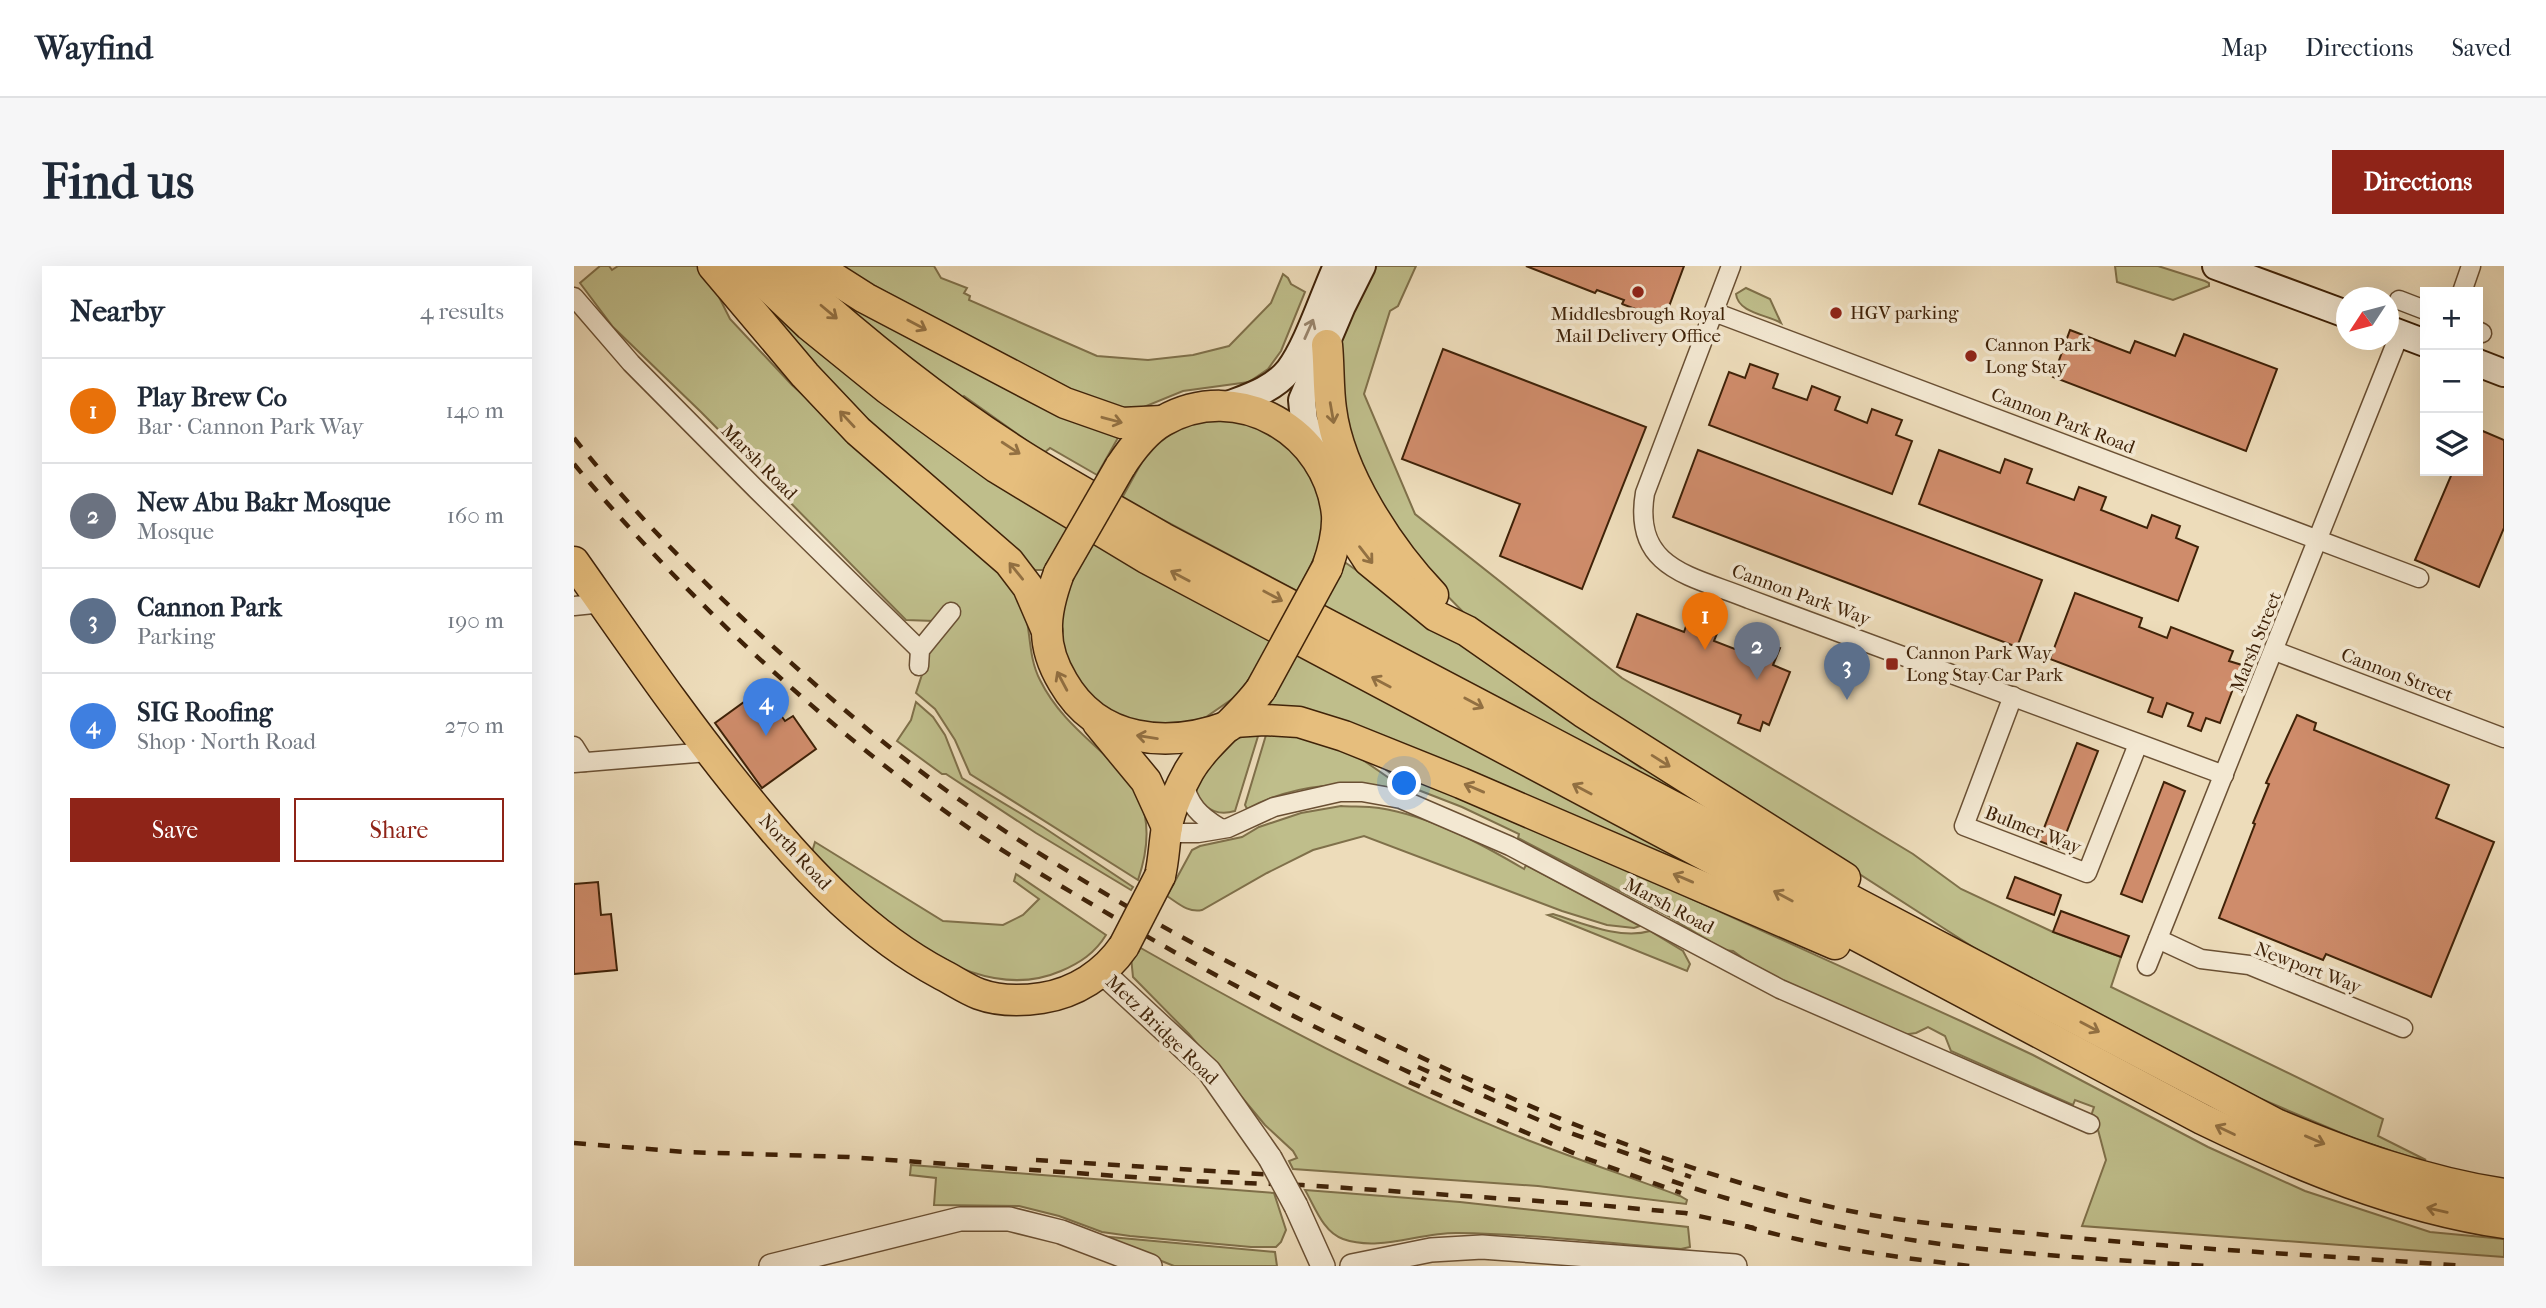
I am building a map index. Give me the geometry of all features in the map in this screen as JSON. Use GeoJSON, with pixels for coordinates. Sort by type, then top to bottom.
{"type":"FeatureCollection","features":[{"type":"Feature","properties":{"kind":"main road"},"geometry":{"type":"LineString","coordinates":[[713,266],[858,431],[1009,562],[1028,587],[1046,631],[1059,676],[1069,693],[1096,720],[1146,781],[1167,830]]}},
{"type":"Feature","properties":{"kind":"main road"},"geometry":{"type":"LineString","coordinates":[[747,266],[809,324],[888,389],[997,468],[1146,558],[2202,1119],[2319,1173],[2428,1208],[2504,1223]]}},
{"type":"Feature","properties":{"kind":"main road"},"geometry":{"type":"LineString","coordinates":[[779,266],[896,367],[1010,448],[1139,524],[2276,1124],[2330,1147],[2423,1177],[2504,1194]]}},
{"type":"Feature","properties":{"kind":"main road"},"geometry":{"type":"LineString","coordinates":[[816,266],[865,298],[1065,403],[1122,423],[1162,421]]}},
{"type":"Feature","properties":{"kind":"main road"},"geometry":{"type":"LineString","coordinates":[[1046,631],[1051,595],[1059,573],[1120,467],[1137,443],[1162,421],[1196,407],[1228,405],[1253,396],[1288,371],[1298,355],[1337,266]]}},
{"type":"Feature","properties":{"kind":"main road"},"geometry":{"type":"LineString","coordinates":[[1362,266],[1302,400],[1304,421],[1318,461],[1369,561],[1436,616],[1468,631],[1583,712],[2029,995]]}},
{"type":"Feature","properties":{"kind":"main road"},"geometry":{"type":"LineString","coordinates":[[2216,266],[2336,310]]}},
{"type":"Feature","properties":{"kind":"main road"},"geometry":{"type":"LineString","coordinates":[[2399,333],[2420,341]]}},
{"type":"Feature","properties":{"kind":"main road"},"geometry":{"type":"LineString","coordinates":[[1327,345],[1331,410],[1340,446],[1366,504],[1416,577],[1468,631]]}},
{"type":"Feature","properties":{"kind":"main road"},"geometry":{"type":"LineString","coordinates":[[2483,365],[2504,373]]}},
{"type":"Feature","properties":{"kind":"main road"},"geometry":{"type":"LineString","coordinates":[[1228,405],[1269,416],[1305,442],[1318,461]]}},
{"type":"Feature","properties":{"kind":"main road","name":"North Road"},"geometry":{"type":"LineString","coordinates":[[574,562],[588,604],[793,853],[845,905],[909,957],[979,994],[1022,1001],[1061,995],[1084,985],[1116,958],[1124,946],[1160,876],[1167,830],[1184,781],[1194,764],[1261,689],[1327,568],[1336,534],[1334,496]]}},
{"type":"Feature","properties":{"kind":"main road"},"geometry":{"type":"LineString","coordinates":[[1096,720],[1131,735],[1161,740],[1201,735],[1231,724],[1264,720],[1299,722],[1376,748],[2016,1021]]}},
{"type":"Feature","properties":{"kind":"street","name":"Cannon Park Way"},"geometry":{"type":"LineString","coordinates":[[1731,266],[1645,493],[1642,520],[1649,545],[1672,568],[1686,575],[2224,775]]}},
{"type":"Feature","properties":{"kind":"street"},"geometry":{"type":"LineString","coordinates":[[2464,287],[2472,266]]}},
{"type":"Feature","properties":{"kind":"street","name":"Marsh Road"},"geometry":{"type":"LineString","coordinates":[[574,297],[660,392],[919,658],[951,612]]}},
{"type":"Feature","properties":{"kind":"street"},"geometry":{"type":"LineString","coordinates":[[2399,300],[2420,308]]}},
{"type":"Feature","properties":{"kind":"street","name":"Cannon Park Road"},"geometry":{"type":"LineString","coordinates":[[1714,312],[2419,578]]}},
{"type":"Feature","properties":{"kind":"street","name":"Marsh Street"},"geometry":{"type":"LineString","coordinates":[[2147,966],[2319,540],[2388,350]]}},
{"type":"Feature","properties":{"kind":"street","name":"Cannon Street"},"geometry":{"type":"LineString","coordinates":[[2275,651],[2504,738]]}},
{"type":"Feature","properties":{"kind":"street","name":"Bulmer Way"},"geometry":{"type":"LineString","coordinates":[[2013,696],[1964,826],[2087,873],[2138,744]]}},
{"type":"Feature","properties":{"kind":"street"},"geometry":{"type":"LineString","coordinates":[[574,746],[579,762],[708,752]]}},
{"type":"Feature","properties":{"kind":"street"},"geometry":{"type":"LineString","coordinates":[[1184,781],[1192,806],[1201,817],[1220,828]]}},
{"type":"Feature","properties":{"kind":"street","name":"Marsh Road"},"geometry":{"type":"LineString","coordinates":[[1167,830],[1198,833],[1228,828],[1273,807],[1339,792],[1362,792],[1401,799],[1531,856],[1780,989],[2090,1124]]}},
{"type":"Feature","properties":{"kind":"street","name":"Newport Way"},"geometry":{"type":"LineString","coordinates":[[2158,939],[2201,959],[2249,965],[2403,1028]]}},
{"type":"Feature","properties":{"kind":"street","name":"Metz Bridge Road"},"geometry":{"type":"LineString","coordinates":[[1101,971],[1209,1071],[1270,1158],[1296,1206],[1323,1266]]}},
{"type":"Feature","properties":{"kind":"street"},"geometry":{"type":"LineString","coordinates":[[771,1266],[960,1219],[1009,1219],[1061,1232],[1150,1266]]}},
{"type":"Feature","properties":{"kind":"street"},"geometry":{"type":"LineString","coordinates":[[1352,1266],[1430,1250],[1482,1247],[1735,1266]]}},
{"type":"Feature","properties":{"kind":"shaded area"},"geometry":{"type":"Polygon","coordinates":[[[600,266],[609,266],[612,270],[618,266],[698,266],[714,287],[730,319],[792,385],[1012,583],[1024,607],[1033,662],[1040,680],[1057,707],[1118,768],[1134,789],[1144,813],[1146,843],[1138,880],[970,774],[955,740],[935,709],[916,693],[930,650],[934,621],[906,620],[701,412],[613,327],[580,283],[600,266]]]}},
{"type":"Feature","properties":{"kind":"shaded area"},"geometry":{"type":"Polygon","coordinates":[[[838,266],[934,266],[941,278],[967,288],[964,293],[970,296],[969,300],[1097,356],[1148,360],[1193,355],[1229,346],[1271,303],[1283,274],[1291,284],[1305,292],[1281,351],[1268,369],[1249,382],[1183,391],[1139,409],[1108,406],[1071,392],[838,266]]]}},
{"type":"Feature","properties":{"kind":"shaded area"},"geometry":{"type":"Polygon","coordinates":[[[1374,266],[1416,266],[1398,306],[1390,311],[1364,394],[1415,514],[1622,678],[1913,854],[1961,889],[2053,932],[2121,957],[2111,987],[2383,1119],[2378,1136],[2426,1160],[2355,1139],[2259,1098],[2004,967],[1654,742],[1469,618],[1422,570],[1391,529],[1349,441],[1336,359],[1343,330],[1374,266]]]}},
{"type":"Feature","properties":{"kind":"shaded area"},"geometry":{"type":"Polygon","coordinates":[[[2115,266],[2158,266],[2205,281],[2209,286],[2173,300],[2117,282],[2115,266]]]}},
{"type":"Feature","properties":{"kind":"shaded area"},"geometry":{"type":"Polygon","coordinates":[[[809,273],[1119,436],[1097,475],[1050,448],[1044,453],[964,396],[960,401],[914,365],[809,273]]]}},
{"type":"Feature","properties":{"kind":"shaded area"},"geometry":{"type":"Polygon","coordinates":[[[743,277],[1069,526],[1043,570],[1035,570],[820,378],[743,277]]]}},
{"type":"Feature","properties":{"kind":"shaded area"},"geometry":{"type":"Polygon","coordinates":[[[1746,288],[1770,299],[1781,323],[1754,313],[1742,305],[1736,294],[1746,288]]]}},
{"type":"Feature","properties":{"kind":"shaded area"},"geometry":{"type":"Polygon","coordinates":[[[1208,420],[1241,421],[1262,428],[1289,447],[1310,473],[1317,489],[1323,521],[1314,558],[1297,591],[1122,498],[1149,449],[1176,429],[1208,420]]]}},
{"type":"Feature","properties":{"kind":"shaded area"},"geometry":{"type":"Polygon","coordinates":[[[1095,541],[1272,640],[1248,681],[1235,697],[1206,717],[1184,725],[1147,725],[1116,714],[1092,699],[1065,661],[1059,629],[1063,595],[1095,541]]]}},
{"type":"Feature","properties":{"kind":"shaded area"},"geometry":{"type":"Polygon","coordinates":[[[1346,563],[1641,768],[1643,766],[1728,823],[1322,607],[1342,565],[1346,563]]]}},
{"type":"Feature","properties":{"kind":"shaded area"},"geometry":{"type":"Polygon","coordinates":[[[1298,651],[1798,917],[1297,708],[1269,705],[1298,651]]]}},
{"type":"Feature","properties":{"kind":"shaded area"},"geometry":{"type":"Polygon","coordinates":[[[916,702],[933,717],[945,735],[962,778],[1043,827],[1133,887],[1131,890],[942,774],[897,741],[911,720],[916,702]]]}},
{"type":"Feature","properties":{"kind":"shaded area"},"geometry":{"type":"Polygon","coordinates":[[[1259,733],[1235,811],[1221,812],[1209,808],[1200,800],[1194,787],[1207,767],[1227,744],[1246,735],[1259,733]]]}},
{"type":"Feature","properties":{"kind":"shaded area"},"geometry":{"type":"Polygon","coordinates":[[[1297,734],[1360,758],[1405,789],[1364,785],[1324,786],[1286,793],[1247,809],[1245,805],[1266,735],[1297,734]]]}},
{"type":"Feature","properties":{"kind":"shaded area"},"geometry":{"type":"Polygon","coordinates":[[[1363,753],[1560,839],[1963,1022],[2033,1055],[2208,1147],[2305,1191],[2430,1232],[2504,1239],[2504,1257],[2082,1226],[2106,1160],[2097,1126],[2090,1119],[2094,1107],[2075,1100],[2073,1105],[1951,1051],[1945,1036],[1928,1027],[1916,1033],[1902,1035],[1796,989],[1758,969],[1733,951],[1724,950],[1668,916],[1518,838],[1519,834],[1462,807],[1408,786],[1363,753]]]}},
{"type":"Feature","properties":{"kind":"shaded area"},"geometry":{"type":"Polygon","coordinates":[[[1341,806],[1379,808],[1436,824],[1472,840],[1524,869],[1526,865],[1640,926],[1634,928],[1607,925],[1562,911],[1364,836],[1313,850],[1202,910],[1188,909],[1167,896],[1192,850],[1242,837],[1259,827],[1301,813],[1341,806]]]}},
{"type":"Feature","properties":{"kind":"shaded area"},"geometry":{"type":"Polygon","coordinates":[[[815,842],[943,921],[1003,925],[1023,915],[1039,899],[1014,881],[1016,874],[1106,935],[1086,957],[1061,971],[1027,980],[992,978],[958,967],[891,927],[835,877],[812,852],[815,842]]]}},
{"type":"Feature","properties":{"kind":"shaded area"},"geometry":{"type":"Polygon","coordinates":[[[1553,914],[1614,932],[1650,931],[1683,951],[1690,964],[1687,971],[1548,915],[1553,914]]]}},
{"type":"Feature","properties":{"kind":"shaded area"},"geometry":{"type":"Polygon","coordinates":[[[1139,947],[1279,1024],[1422,1095],[1520,1137],[1680,1196],[1687,1200],[1686,1204],[1538,1186],[1293,1169],[1289,1161],[1297,1158],[1293,1151],[1265,1125],[1189,1034],[1133,977],[1131,957],[1139,947]]]}},
{"type":"Feature","properties":{"kind":"shaded area"},"geometry":{"type":"Polygon","coordinates":[[[911,1165],[1274,1193],[1286,1230],[1276,1247],[1251,1247],[1102,1232],[1059,1216],[1019,1206],[934,1205],[936,1178],[910,1175],[911,1165]]]}},
{"type":"Feature","properties":{"kind":"shaded area"},"geometry":{"type":"Polygon","coordinates":[[[1305,1190],[1460,1202],[1688,1227],[1690,1247],[1681,1249],[1458,1233],[1386,1243],[1357,1242],[1343,1239],[1330,1231],[1305,1190]]]}},
{"type":"Feature","properties":{"kind":"shaded area"},"geometry":{"type":"Polygon","coordinates":[[[1099,1236],[1275,1252],[1277,1266],[1174,1266],[1099,1236]]]}},
{"type":"Feature","properties":{"kind":"building","name":"Middlesbrough Royal Mail Delivery Office"},"geometry":{"type":"Polygon","coordinates":[[[1526,266],[1684,266],[1664,320],[1622,304],[1624,300],[1597,290],[1595,293],[1526,266]]]}},
{"type":"Feature","properties":{"kind":"building"},"geometry":{"type":"Polygon","coordinates":[[[2070,330],[2130,353],[2135,341],[2175,356],[2184,334],[2277,369],[2246,451],[2053,377],[2070,330]]]}},
{"type":"Feature","properties":{"kind":"building"},"geometry":{"type":"Polygon","coordinates":[[[1443,349],[1646,427],[1582,589],[1500,556],[1520,504],[1402,459],[1443,349]]]}},
{"type":"Feature","properties":{"kind":"building"},"geometry":{"type":"Polygon","coordinates":[[[1750,364],[1778,374],[1773,388],[1807,400],[1812,386],[1840,397],[1835,410],[1867,423],[1872,409],[1902,420],[1896,435],[1912,441],[1892,494],[1709,425],[1729,372],[1745,378],[1750,364]]]}},
{"type":"Feature","properties":{"kind":"building"},"geometry":{"type":"Polygon","coordinates":[[[2483,431],[2504,440],[2504,528],[2479,587],[2415,560],[2451,476],[2483,476],[2483,431]]]}},
{"type":"Feature","properties":{"kind":"building"},"geometry":{"type":"Polygon","coordinates":[[[1698,450],[2042,580],[2017,647],[1673,517],[1698,450]]]}},
{"type":"Feature","properties":{"kind":"building"},"geometry":{"type":"Polygon","coordinates":[[[1939,450],[2000,473],[2005,459],[2032,469],[2027,483],[2074,500],[2079,487],[2106,497],[2101,510],[2147,528],[2152,515],[2180,526],[2176,538],[2198,547],[2178,601],[1919,504],[1939,450]]]}},
{"type":"Feature","properties":{"kind":"building"},"geometry":{"type":"Polygon","coordinates":[[[2075,593],[2142,618],[2139,627],[2167,638],[2171,627],[2233,651],[2229,661],[2242,665],[2220,723],[2206,718],[2201,731],[2188,726],[2193,713],[2167,703],[2162,717],[2148,712],[2153,698],[2050,659],[2075,593]]]}},
{"type":"Feature","properties":{"kind":"building"},"geometry":{"type":"Polygon","coordinates":[[[1637,614],[1684,632],[1690,615],[1720,626],[1714,641],[1745,653],[1751,637],[1780,648],[1773,665],[1790,672],[1769,725],[1763,722],[1760,731],[1738,723],[1741,715],[1617,667],[1637,614]]]}},
{"type":"Feature","properties":{"kind":"building"},"geometry":{"type":"Polygon","coordinates":[[[762,689],[785,721],[793,716],[816,749],[762,788],[715,723],[762,689]]]}},
{"type":"Feature","properties":{"kind":"building"},"geometry":{"type":"Polygon","coordinates":[[[2297,715],[2316,723],[2314,730],[2449,785],[2436,818],[2494,842],[2431,997],[2326,954],[2323,960],[2219,918],[2269,784],[2266,783],[2297,715]]]}},
{"type":"Feature","properties":{"kind":"building"},"geometry":{"type":"Polygon","coordinates":[[[2077,743],[2098,751],[2060,849],[2039,841],[2077,743]]]}},
{"type":"Feature","properties":{"kind":"building"},"geometry":{"type":"Polygon","coordinates":[[[2164,782],[2185,791],[2142,902],[2121,894],[2164,782]]]}},
{"type":"Feature","properties":{"kind":"building"},"geometry":{"type":"Polygon","coordinates":[[[2015,877],[2061,895],[2054,915],[2007,898],[2015,877]]]}},
{"type":"Feature","properties":{"kind":"building"},"geometry":{"type":"Polygon","coordinates":[[[598,882],[601,915],[611,914],[617,970],[574,974],[574,884],[598,882]]]}},
{"type":"Feature","properties":{"kind":"building"},"geometry":{"type":"Polygon","coordinates":[[[2061,911],[2129,936],[2121,957],[2053,932],[2061,911]]]}},
{"type":"Feature","properties":{"kind":"railway"},"geometry":{"type":"LineString","coordinates":[[574,438],[642,517],[740,616],[862,725],[964,803],[1066,870],[1228,962],[1448,1070],[1559,1118],[1672,1161],[1787,1196],[1869,1215],[1941,1225],[2090,1239],[2464,1266]]}},
{"type":"Feature","properties":{"kind":"railway"},"geometry":{"type":"LineString","coordinates":[[574,464],[660,560],[754,654],[854,741],[956,819],[1027,866],[1180,955],[1302,1020],[1426,1080]]}},
{"type":"Feature","properties":{"kind":"railway"},"geometry":{"type":"LineString","coordinates":[[1418,1067],[1557,1128],[1691,1177]]}},
{"type":"Feature","properties":{"kind":"railway"},"geometry":{"type":"LineString","coordinates":[[1409,1082],[1585,1158],[1681,1193]]}},
{"type":"Feature","properties":{"kind":"railway"},"geometry":{"type":"LineString","coordinates":[[574,1143],[685,1152],[848,1157],[1189,1181],[1302,1185],[1597,1205],[1685,1213],[1754,1228]]}},
{"type":"Feature","properties":{"kind":"railway"},"geometry":{"type":"LineString","coordinates":[[1036,1160],[1277,1175]]}},
{"type":"Feature","properties":{"kind":"railway"},"geometry":{"type":"LineString","coordinates":[[1672,1181],[1784,1214],[1899,1238],[2014,1252],[2207,1266]]}},
{"type":"Feature","properties":{"kind":"railway"},"geometry":{"type":"LineString","coordinates":[[1745,1226],[1828,1246],[1970,1266]]}},
{"type":"Feature","properties":{"kind":"place","name":"Middlesbrough Royal Mail Delivery Office"},"geometry":{"type":"Point","coordinates":[1638,292]}},
{"type":"Feature","properties":{"kind":"place","name":"HGV parking"},"geometry":{"type":"Point","coordinates":[1836,313]}},
{"type":"Feature","properties":{"kind":"place","name":"Cannon Park Long Stay"},"geometry":{"type":"Point","coordinates":[1971,356]}},
{"type":"Feature","properties":{"kind":"place","name":"Play Brew Co"},"geometry":{"type":"Point","coordinates":[1705,650]}},
{"type":"Feature","properties":{"kind":"place","name":"Cannon Park Way Long Stay Car Park"},"geometry":{"type":"Point","coordinates":[1892,664]}},
{"type":"Feature","properties":{"kind":"place","name":"New Abu Bakr Mosque"},"geometry":{"type":"Point","coordinates":[1757,680]}},
{"type":"Feature","properties":{"kind":"place","name":"Cannon Park"},"geometry":{"type":"Point","coordinates":[1847,700]}},
{"type":"Feature","properties":{"kind":"place","name":"SIG Roofing"},"geometry":{"type":"Point","coordinates":[766,736]}}]}
